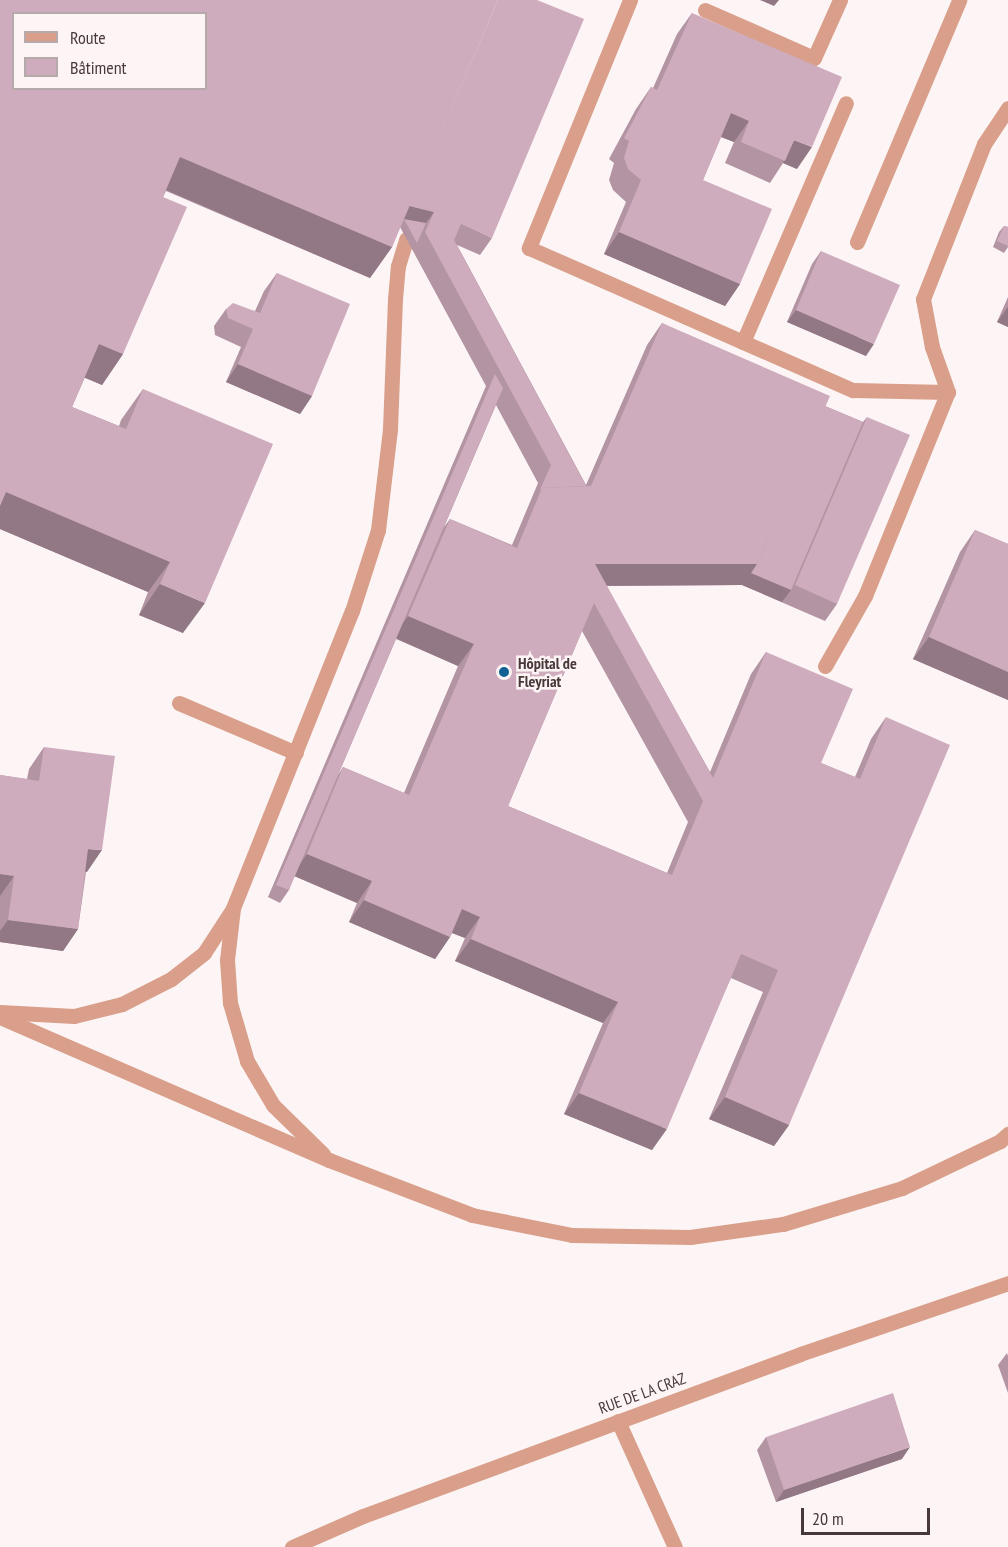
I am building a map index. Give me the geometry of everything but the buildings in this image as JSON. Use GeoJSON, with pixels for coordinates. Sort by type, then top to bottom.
{"type":"FeatureCollection","features":[{"type":"Feature","properties":{"kind":"street"},"geometry":{"type":"LineString","coordinates":[[630,0],[529,248],[852,390],[948,392]]}},
{"type":"Feature","properties":{"kind":"street"},"geometry":{"type":"LineString","coordinates":[[705,10],[814,58],[840,0]]}},
{"type":"Feature","properties":{"kind":"street"},"geometry":{"type":"LineString","coordinates":[[857,242],[959,0]]}},
{"type":"Feature","properties":{"kind":"street"},"geometry":{"type":"LineString","coordinates":[[743,342],[846,103]]}},
{"type":"Feature","properties":{"kind":"street"},"geometry":{"type":"LineString","coordinates":[[825,666],[865,596],[948,392],[933,347],[923,299],[984,144],[1008,108]]}},
{"type":"Feature","properties":{"kind":"street"},"geometry":{"type":"LineString","coordinates":[[0,1014],[74,1016],[122,1004],[171,979],[204,953],[233,908],[352,611],[378,530],[390,429],[398,266],[406,239]]}},
{"type":"Feature","properties":{"kind":"street"},"geometry":{"type":"LineString","coordinates":[[179,703],[296,753]]}},
{"type":"Feature","properties":{"kind":"street"},"geometry":{"type":"LineString","coordinates":[[233,908],[227,960],[230,1003],[247,1061],[273,1105],[329,1160]]}},
{"type":"Feature","properties":{"kind":"street"},"geometry":{"type":"LineString","coordinates":[[0,1014],[329,1160],[472,1215],[572,1235],[690,1237],[783,1224],[902,1188],[1000,1141],[1008,1134]]}},
{"type":"Feature","properties":{"kind":"street","name":"RUE DE LA CRAZ"},"geometry":{"type":"LineString","coordinates":[[292,1547],[363,1516],[618,1421],[800,1354],[1008,1283]]}},
{"type":"Feature","properties":{"kind":"street"},"geometry":{"type":"LineString","coordinates":[[618,1421],[675,1547]]}},
{"type":"Feature","properties":{"kind":"place","name":"Hôpital de Fleyriat"},"geometry":{"type":"Point","coordinates":[504,672]}}]}
